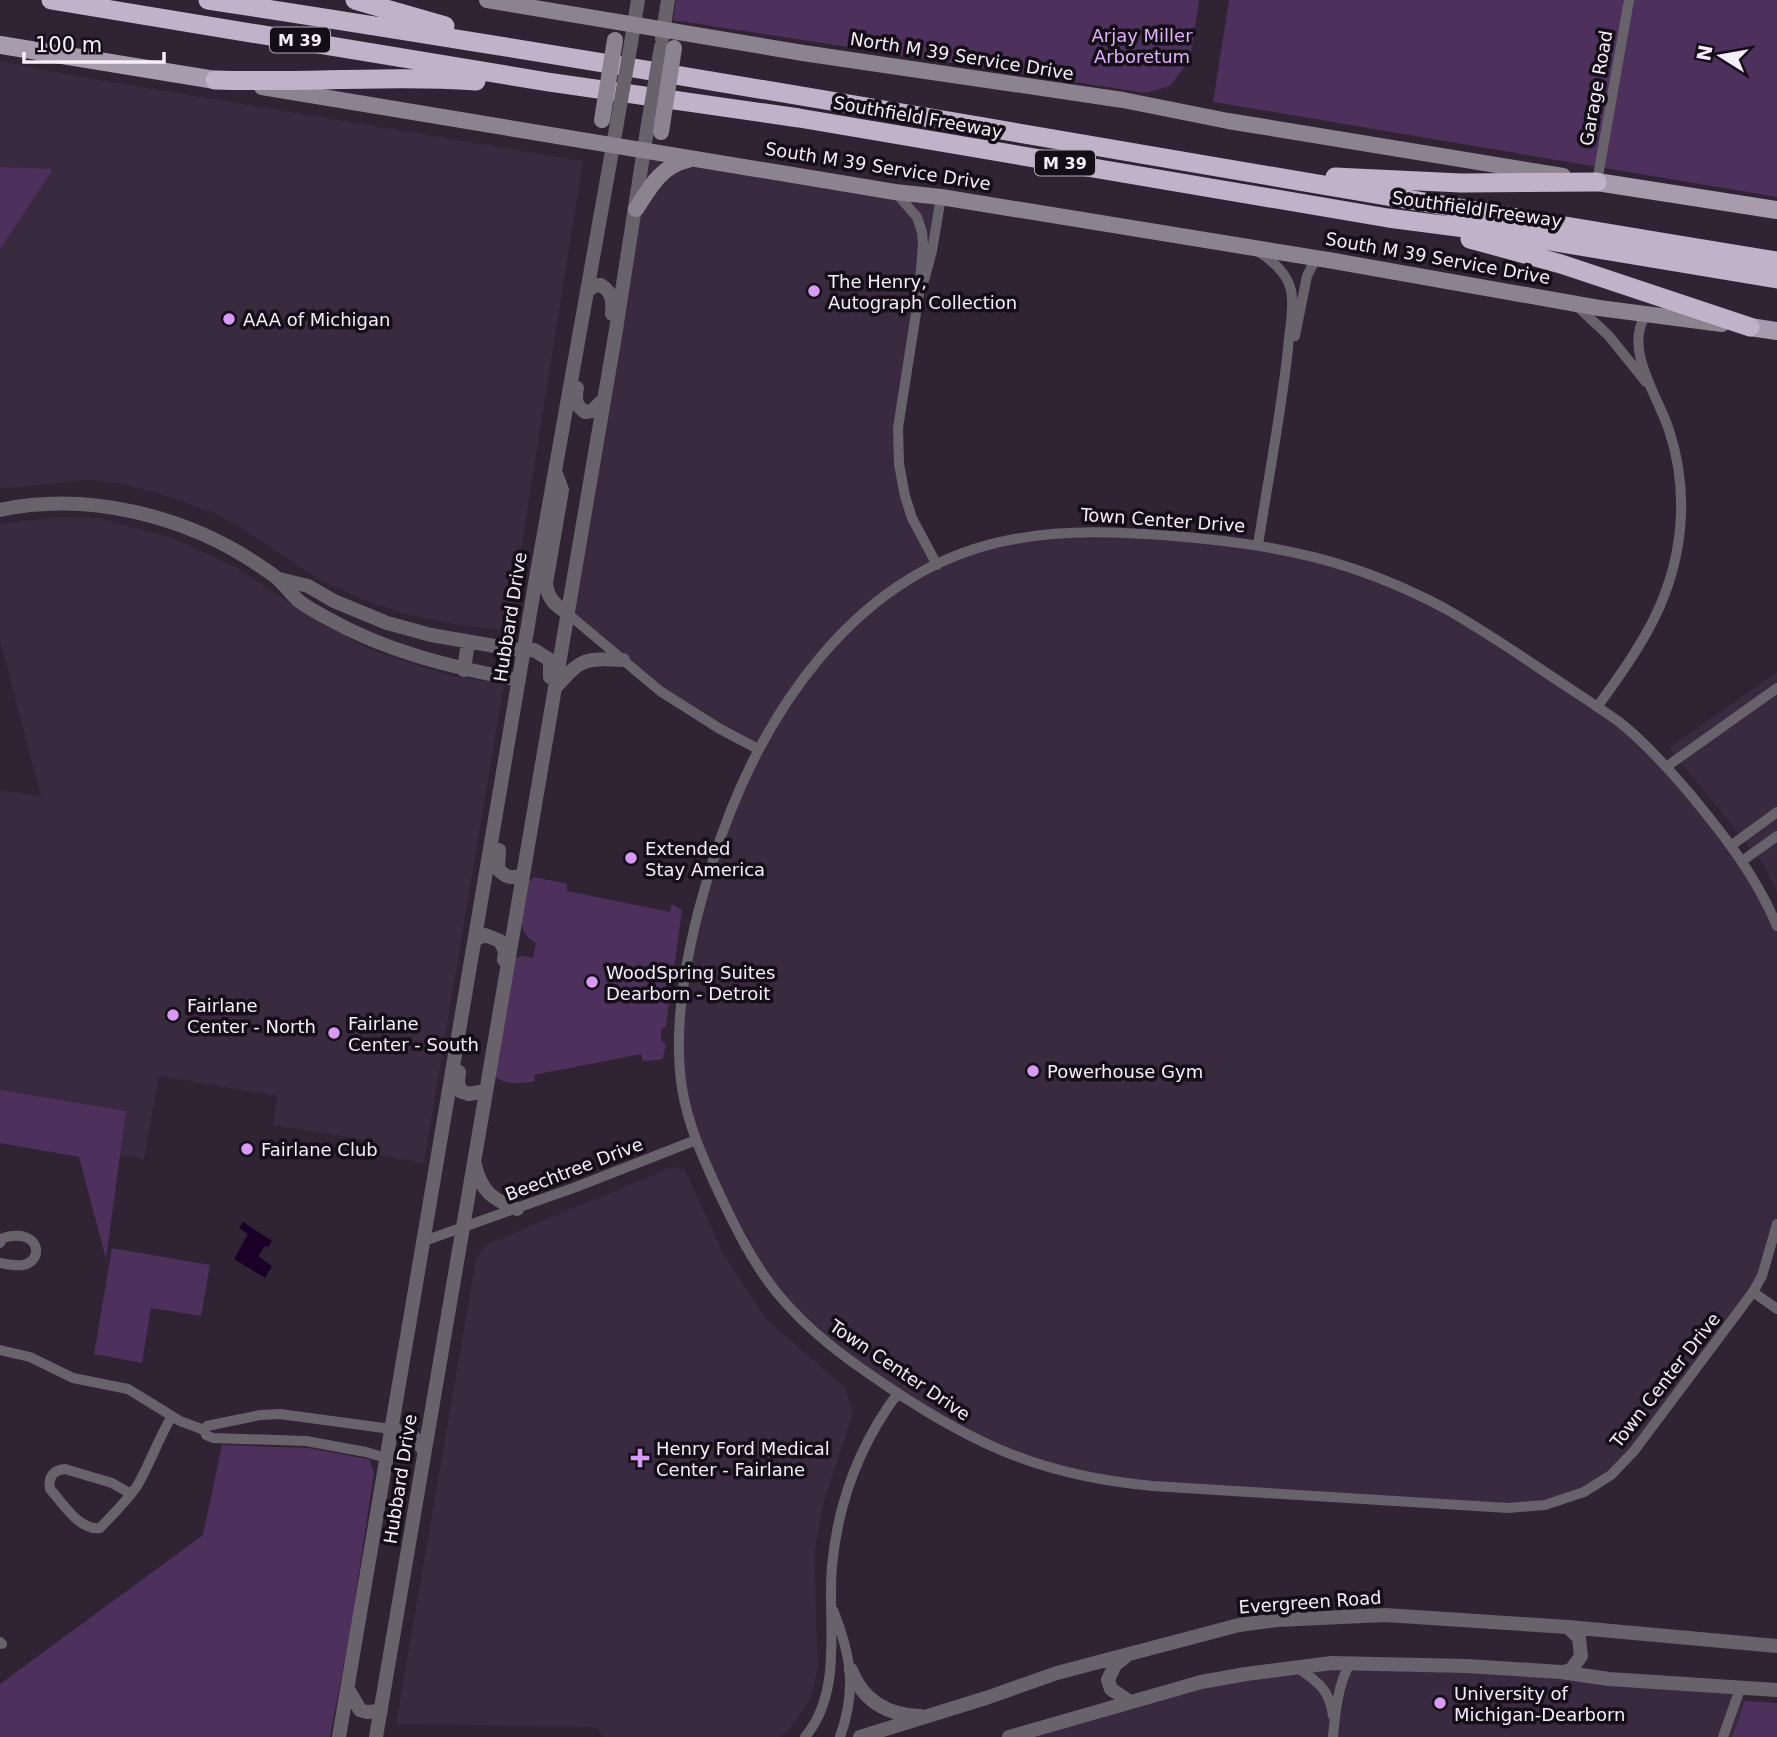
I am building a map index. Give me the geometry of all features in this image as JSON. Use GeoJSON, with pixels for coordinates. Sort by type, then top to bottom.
{"type":"FeatureCollection","features":[{"type":"Feature","properties":{"kind":"highway","name":"Southfield Freeway"},"geometry":{"type":"LineString","coordinates":[[51,0],[1777,279]]}},
{"type":"Feature","properties":{"kind":"highway","name":"Southfield Freeway"},"geometry":{"type":"LineString","coordinates":[[208,0],[495,44],[1358,193],[1777,261]]}},
{"type":"Feature","properties":{"kind":"highway"},"geometry":{"type":"LineString","coordinates":[[355,0],[495,44]]}},
{"type":"Feature","properties":{"kind":"highway"},"geometry":{"type":"LineString","coordinates":[[215,80],[269,82],[404,78],[499,83],[548,82]]}},
{"type":"Feature","properties":{"kind":"highway"},"geometry":{"type":"LineString","coordinates":[[1206,165],[1396,181],[1597,182]]}},
{"type":"Feature","properties":{"kind":"highway"},"geometry":{"type":"LineString","coordinates":[[1388,218],[1542,258],[1750,327]]}},
{"type":"Feature","properties":{"kind":"main road","name":"North M 39 Service Drive"},"geometry":{"type":"LineString","coordinates":[[487,0],[688,34],[1123,100],[1228,121],[1597,182]]}},
{"type":"Feature","properties":{"kind":"main road"},"geometry":{"type":"LineString","coordinates":[[583,140],[609,121],[623,42],[611,27],[599,19]]}},
{"type":"Feature","properties":{"kind":"main road"},"geometry":{"type":"LineString","coordinates":[[676,156],[654,131],[667,48],[688,34]]}},
{"type":"Feature","properties":{"kind":"main road","name":"South M 39 Service Drive"},"geometry":{"type":"LineString","coordinates":[[0,45],[895,192],[941,197],[1317,258],[1574,303],[1750,327]]}},
{"type":"Feature","properties":{"kind":"main road"},"geometry":{"type":"LineString","coordinates":[[636,209],[656,178],[671,166],[696,158]]}},
{"type":"Feature","properties":{"kind":"main road"},"geometry":{"type":"LineString","coordinates":[[1597,182],[1777,210]]}},
{"type":"Feature","properties":{"kind":"main road"},"geometry":{"type":"LineString","coordinates":[[1750,327],[1777,331]]}},
{"type":"Feature","properties":{"kind":"street"},"geometry":{"type":"LineString","coordinates":[[623,42],[634,25],[638,0]]}},
{"type":"Feature","properties":{"kind":"street"},"geometry":{"type":"LineString","coordinates":[[667,48],[664,30],[668,0]]}},
{"type":"Feature","properties":{"kind":"street","name":"Garage Road"},"geometry":{"type":"LineString","coordinates":[[1597,182],[1629,0]]}},
{"type":"Feature","properties":{"kind":"street","name":"Hubbard Drive"},"geometry":{"type":"LineString","coordinates":[[339,1737],[555,470],[614,145],[609,121]]}},
{"type":"Feature","properties":{"kind":"street","name":"Hubbard Drive"},"geometry":{"type":"LineString","coordinates":[[376,1737],[614,344],[644,150],[654,131]]}},
{"type":"Feature","properties":{"kind":"street"},"geometry":{"type":"LineString","coordinates":[[895,192],[917,217],[922,232],[919,294],[898,428],[899,464],[912,518],[937,565]]}},
{"type":"Feature","properties":{"kind":"street"},"geometry":{"type":"LineString","coordinates":[[919,294],[926,279],[941,197]]}},
{"type":"Feature","properties":{"kind":"street"},"geometry":{"type":"LineString","coordinates":[[1251,248],[1268,258],[1282,272],[1290,289],[1292,301],[1285,380]]}},
{"type":"Feature","properties":{"kind":"street"},"geometry":{"type":"LineString","coordinates":[[1258,545],[1285,380],[1307,276],[1317,258]]}},
{"type":"Feature","properties":{"kind":"street"},"geometry":{"type":"LineString","coordinates":[[587,291],[601,285],[609,290],[613,299],[610,328],[614,344]]}},
{"type":"Feature","properties":{"kind":"street"},"geometry":{"type":"LineString","coordinates":[[1574,303],[1609,336],[1654,393]]}},
{"type":"Feature","properties":{"kind":"street"},"geometry":{"type":"LineString","coordinates":[[584,310],[588,327],[575,400],[585,412],[592,411],[604,399]]}},
{"type":"Feature","properties":{"kind":"street"},"geometry":{"type":"LineString","coordinates":[[1597,707],[1653,625],[1668,591],[1677,554],[1682,512],[1679,471],[1669,429],[1637,349],[1639,331],[1646,314]]}},
{"type":"Feature","properties":{"kind":"street"},"geometry":{"type":"LineString","coordinates":[[555,470],[562,491],[546,583],[553,603],[652,685],[687,710],[758,749]]}},
{"type":"Feature","properties":{"kind":"street"},"geometry":{"type":"LineString","coordinates":[[0,510],[26,506],[73,505],[145,514],[217,541],[279,579],[298,601],[385,646],[464,670],[519,680]]}},
{"type":"Feature","properties":{"kind":"street","name":"Town Center Drive"},"geometry":{"type":"LineString","coordinates":[[1777,926],[1767,902],[1732,845],[1667,767],[1621,724],[1478,627],[1383,579],[1329,559],[1258,545],[1143,534],[1064,532],[996,543],[937,565],[888,594],[835,639],[795,689],[758,749],[716,850],[696,921],[679,1028],[682,1088],[696,1140],[747,1249],[775,1290],[820,1339],[942,1423],[995,1449],[1041,1466],[1095,1479],[1145,1485],[1507,1508],[1532,1507],[1572,1497],[1611,1475],[1634,1451],[1753,1292],[1762,1276],[1777,1224]]}},
{"type":"Feature","properties":{"kind":"street"},"geometry":{"type":"LineString","coordinates":[[279,579],[308,586],[364,615],[411,630],[468,642],[524,651],[534,650],[543,654],[550,660],[551,669],[534,766],[537,789]]}},
{"type":"Feature","properties":{"kind":"street"},"geometry":{"type":"LineString","coordinates":[[355,632],[364,615]]}},
{"type":"Feature","properties":{"kind":"street"},"geometry":{"type":"LineString","coordinates":[[385,646],[395,634],[411,630]]}},
{"type":"Feature","properties":{"kind":"street"},"geometry":{"type":"LineString","coordinates":[[464,670],[468,642]]}},
{"type":"Feature","properties":{"kind":"street"},"geometry":{"type":"LineString","coordinates":[[554,689],[574,667],[584,661],[622,660]]}},
{"type":"Feature","properties":{"kind":"street"},"geometry":{"type":"LineString","coordinates":[[1667,767],[1777,688]]}},
{"type":"Feature","properties":{"kind":"street"},"geometry":{"type":"LineString","coordinates":[[506,759],[511,777],[497,860],[498,869],[504,876],[522,876]]}},
{"type":"Feature","properties":{"kind":"street"},"geometry":{"type":"LineString","coordinates":[[1732,845],[1777,812]]}},
{"type":"Feature","properties":{"kind":"street"},"geometry":{"type":"LineString","coordinates":[[1742,861],[1777,836]]}},
{"type":"Feature","properties":{"kind":"street"},"geometry":{"type":"LineString","coordinates":[[475,940],[485,935],[496,939],[505,951],[498,992],[500,1010]]}},
{"type":"Feature","properties":{"kind":"street"},"geometry":{"type":"LineString","coordinates":[[466,998],[469,1013],[458,1081],[460,1091],[469,1094],[485,1091]]}},
{"type":"Feature","properties":{"kind":"street","name":"Beechtree Drive"},"geometry":{"type":"LineString","coordinates":[[463,1227],[696,1140]]}},
{"type":"Feature","properties":{"kind":"street"},"geometry":{"type":"LineString","coordinates":[[475,1156],[478,1177],[488,1194],[498,1202],[517,1209]]}},
{"type":"Feature","properties":{"kind":"street"},"geometry":{"type":"LineString","coordinates":[[424,1241],[463,1227]]}},
{"type":"Feature","properties":{"kind":"street"},"geometry":{"type":"LineString","coordinates":[[0,1243],[3,1238],[13,1235],[27,1236],[34,1241],[36,1250],[33,1260],[25,1265],[0,1263]]}},
{"type":"Feature","properties":{"kind":"street"},"geometry":{"type":"LineString","coordinates":[[1753,1292],[1777,1309]]}},
{"type":"Feature","properties":{"kind":"street"},"geometry":{"type":"LineString","coordinates":[[0,1350],[30,1357],[73,1378],[128,1389],[172,1416],[204,1430],[206,1435],[222,1440],[278,1438],[366,1451],[386,1458]]}},
{"type":"Feature","properties":{"kind":"street"},"geometry":{"type":"LineString","coordinates":[[805,1737],[818,1716],[829,1684],[836,1538],[850,1482],[874,1427],[898,1393]]}},
{"type":"Feature","properties":{"kind":"street"},"geometry":{"type":"LineString","coordinates":[[204,1430],[207,1426],[260,1415],[280,1414],[391,1429],[412,1435],[424,1450]]}},
{"type":"Feature","properties":{"kind":"street"},"geometry":{"type":"LineString","coordinates":[[278,1438],[280,1414]]}},
{"type":"Feature","properties":{"kind":"street"},"geometry":{"type":"LineString","coordinates":[[260,1415],[262,1438]]}},
{"type":"Feature","properties":{"kind":"street"},"geometry":{"type":"LineString","coordinates":[[131,1494],[112,1483],[65,1469],[51,1475],[49,1482],[50,1489],[81,1523],[94,1529],[100,1528],[131,1494],[172,1416]]}},
{"type":"Feature","properties":{"kind":"street"},"geometry":{"type":"LineString","coordinates":[[831,1604],[845,1640],[851,1670],[861,1691],[879,1707],[899,1714],[928,1716]]}},
{"type":"Feature","properties":{"kind":"street","name":"Evergreen Road"},"geometry":{"type":"LineString","coordinates":[[860,1737],[879,1734],[1046,1676],[1130,1653],[1239,1625],[1291,1619],[1385,1615],[1568,1626],[1760,1645],[1777,1644]]}},
{"type":"Feature","properties":{"kind":"street"},"geometry":{"type":"LineString","coordinates":[[1561,1672],[1571,1670],[1581,1656],[1579,1638],[1568,1626]]}},
{"type":"Feature","properties":{"kind":"street"},"geometry":{"type":"LineString","coordinates":[[1130,1653],[1115,1665],[1108,1680],[1111,1689],[1130,1702]]}},
{"type":"Feature","properties":{"kind":"street"},"geometry":{"type":"LineString","coordinates":[[1333,1732],[1346,1670],[1351,1662]]}},
{"type":"Feature","properties":{"kind":"street"},"geometry":{"type":"LineString","coordinates":[[1009,1737],[1201,1682],[1351,1662],[1467,1665],[1561,1672],[1609,1679],[1740,1689],[1777,1689]]}},
{"type":"Feature","properties":{"kind":"street"},"geometry":{"type":"LineString","coordinates":[[1298,1668],[1320,1684],[1330,1699],[1333,1732]]}},
{"type":"Feature","properties":{"kind":"street"},"geometry":{"type":"LineString","coordinates":[[840,1737],[848,1710],[851,1670]]}},
{"type":"Feature","properties":{"kind":"street"},"geometry":{"type":"LineString","coordinates":[[348,1689],[360,1710],[381,1711]]}},
{"type":"Feature","properties":{"kind":"street"},"geometry":{"type":"LineString","coordinates":[[1723,1737],[1740,1689]]}},
{"type":"Feature","properties":{"kind":"shaded area"},"geometry":{"type":"Polygon","coordinates":[[[0,61],[75,76],[583,161],[508,631],[458,625],[405,614],[363,600],[320,580],[248,532],[214,513],[124,484],[86,480],[0,489],[0,61]]]}},
{"type":"Feature","properties":{"kind":"shaded area"},"geometry":{"type":"Polygon","coordinates":[[[644,150],[941,197],[904,385],[902,483],[937,565],[965,553],[1064,532],[1296,551],[1436,604],[1621,724],[1732,845],[1777,926],[1777,1224],[1762,1276],[1611,1475],[1545,1505],[1153,1486],[1014,1456],[878,1380],[775,1290],[696,1140],[679,1056],[696,921],[758,749],[687,710],[567,613],[644,150]]]}},
{"type":"Feature","properties":{"kind":"shaded area"},"geometry":{"type":"Polygon","coordinates":[[[57,517],[97,518],[170,537],[232,565],[310,616],[371,650],[451,676],[504,684],[424,1163],[371,1154],[373,1141],[273,1125],[277,1096],[159,1076],[144,1159],[119,1155],[126,1111],[0,1090],[0,790],[41,796],[0,641],[0,524],[57,517]]]}},
{"type":"Feature","properties":{"kind":"shaded area"},"geometry":{"type":"Polygon","coordinates":[[[1777,672],[1777,892],[1762,862],[1669,748],[1777,672]]]}},
{"type":"Feature","properties":{"kind":"shaded area","name":"Henry Ford Medical Center - Fairlane"},"geometry":{"type":"Polygon","coordinates":[[[672,1167],[685,1170],[725,1257],[767,1320],[845,1388],[853,1413],[823,1504],[814,1556],[818,1667],[811,1698],[787,1733],[779,1737],[604,1737],[596,1727],[396,1724],[476,1259],[487,1244],[672,1167]]]}},
{"type":"Feature","properties":{"kind":"shaded area"},"geometry":{"type":"Polygon","coordinates":[[[243,1222],[272,1241],[258,1256],[272,1266],[265,1278],[234,1259],[248,1234],[239,1228],[243,1222]]]}},
{"type":"Feature","properties":{"kind":"shaded area","name":"University of Michigan-Dearborn"},"geometry":{"type":"Polygon","coordinates":[[[1373,1667],[1740,1689],[1745,1701],[1732,1737],[1016,1737],[1246,1676],[1373,1667]]]}},
{"type":"Feature","properties":{"kind":"green space"},"geometry":{"type":"Polygon","coordinates":[[[676,0],[1199,0],[1190,60],[1170,86],[1146,93],[673,20],[676,0]]]}},
{"type":"Feature","properties":{"kind":"green space","name":"Arjay Miller Arboretum"},"geometry":{"type":"Polygon","coordinates":[[[1229,0],[1777,0],[1777,197],[1213,102],[1229,0]]]}},
{"type":"Feature","properties":{"kind":"green space"},"geometry":{"type":"Polygon","coordinates":[[[0,167],[53,169],[0,249],[0,167]]]}},
{"type":"Feature","properties":{"kind":"green space"},"geometry":{"type":"Polygon","coordinates":[[[535,877],[567,884],[567,891],[670,912],[672,904],[682,910],[666,1026],[661,1030],[661,1040],[666,1044],[663,1058],[643,1061],[641,1054],[534,1075],[535,1081],[525,1083],[509,1083],[495,1077],[515,958],[533,958],[536,943],[524,932],[521,917],[527,882],[535,877]]]}},
{"type":"Feature","properties":{"kind":"green space"},"geometry":{"type":"Polygon","coordinates":[[[0,1090],[126,1111],[106,1259],[79,1157],[0,1143],[0,1090]]]}},
{"type":"Feature","properties":{"kind":"green space"},"geometry":{"type":"Polygon","coordinates":[[[112,1248],[210,1265],[201,1316],[151,1308],[142,1363],[94,1354],[112,1248]]]}},
{"type":"Feature","properties":{"kind":"green space"},"geometry":{"type":"Polygon","coordinates":[[[222,1445],[307,1448],[369,1459],[374,1473],[350,1632],[330,1737],[0,1737],[0,1684],[203,1535],[222,1445]]]}},
{"type":"Feature","properties":{"kind":"green space"},"geometry":{"type":"Polygon","coordinates":[[[1745,1701],[1777,1703],[1777,1737],[1732,1737],[1745,1701]]]}},
{"type":"Feature","properties":{"kind":"place","name":"The Henry, Autograph Collection"},"geometry":{"type":"Point","coordinates":[814,291]}},
{"type":"Feature","properties":{"kind":"place","name":"AAA of Michigan"},"geometry":{"type":"Point","coordinates":[229,319]}},
{"type":"Feature","properties":{"kind":"place","name":"Extended Stay America"},"geometry":{"type":"Point","coordinates":[631,858]}},
{"type":"Feature","properties":{"kind":"place","name":"WoodSpring Suites Dearborn - Detroit"},"geometry":{"type":"Point","coordinates":[592,982]}},
{"type":"Feature","properties":{"kind":"place","name":"Fairlane Center - North"},"geometry":{"type":"Point","coordinates":[173,1015]}},
{"type":"Feature","properties":{"kind":"place","name":"Fairlane Center - South"},"geometry":{"type":"Point","coordinates":[334,1033]}},
{"type":"Feature","properties":{"kind":"place","name":"Powerhouse Gym"},"geometry":{"type":"Point","coordinates":[1033,1071]}},
{"type":"Feature","properties":{"kind":"place","name":"Fairlane Club"},"geometry":{"type":"Point","coordinates":[247,1149]}},
{"type":"Feature","properties":{"kind":"place","name":"Henry Ford Medical Center - Fairlane"},"geometry":{"type":"Point","coordinates":[640,1458]}},
{"type":"Feature","properties":{"kind":"place","name":"University of Michigan-Dearborn"},"geometry":{"type":"Point","coordinates":[1440,1703]}}]}
